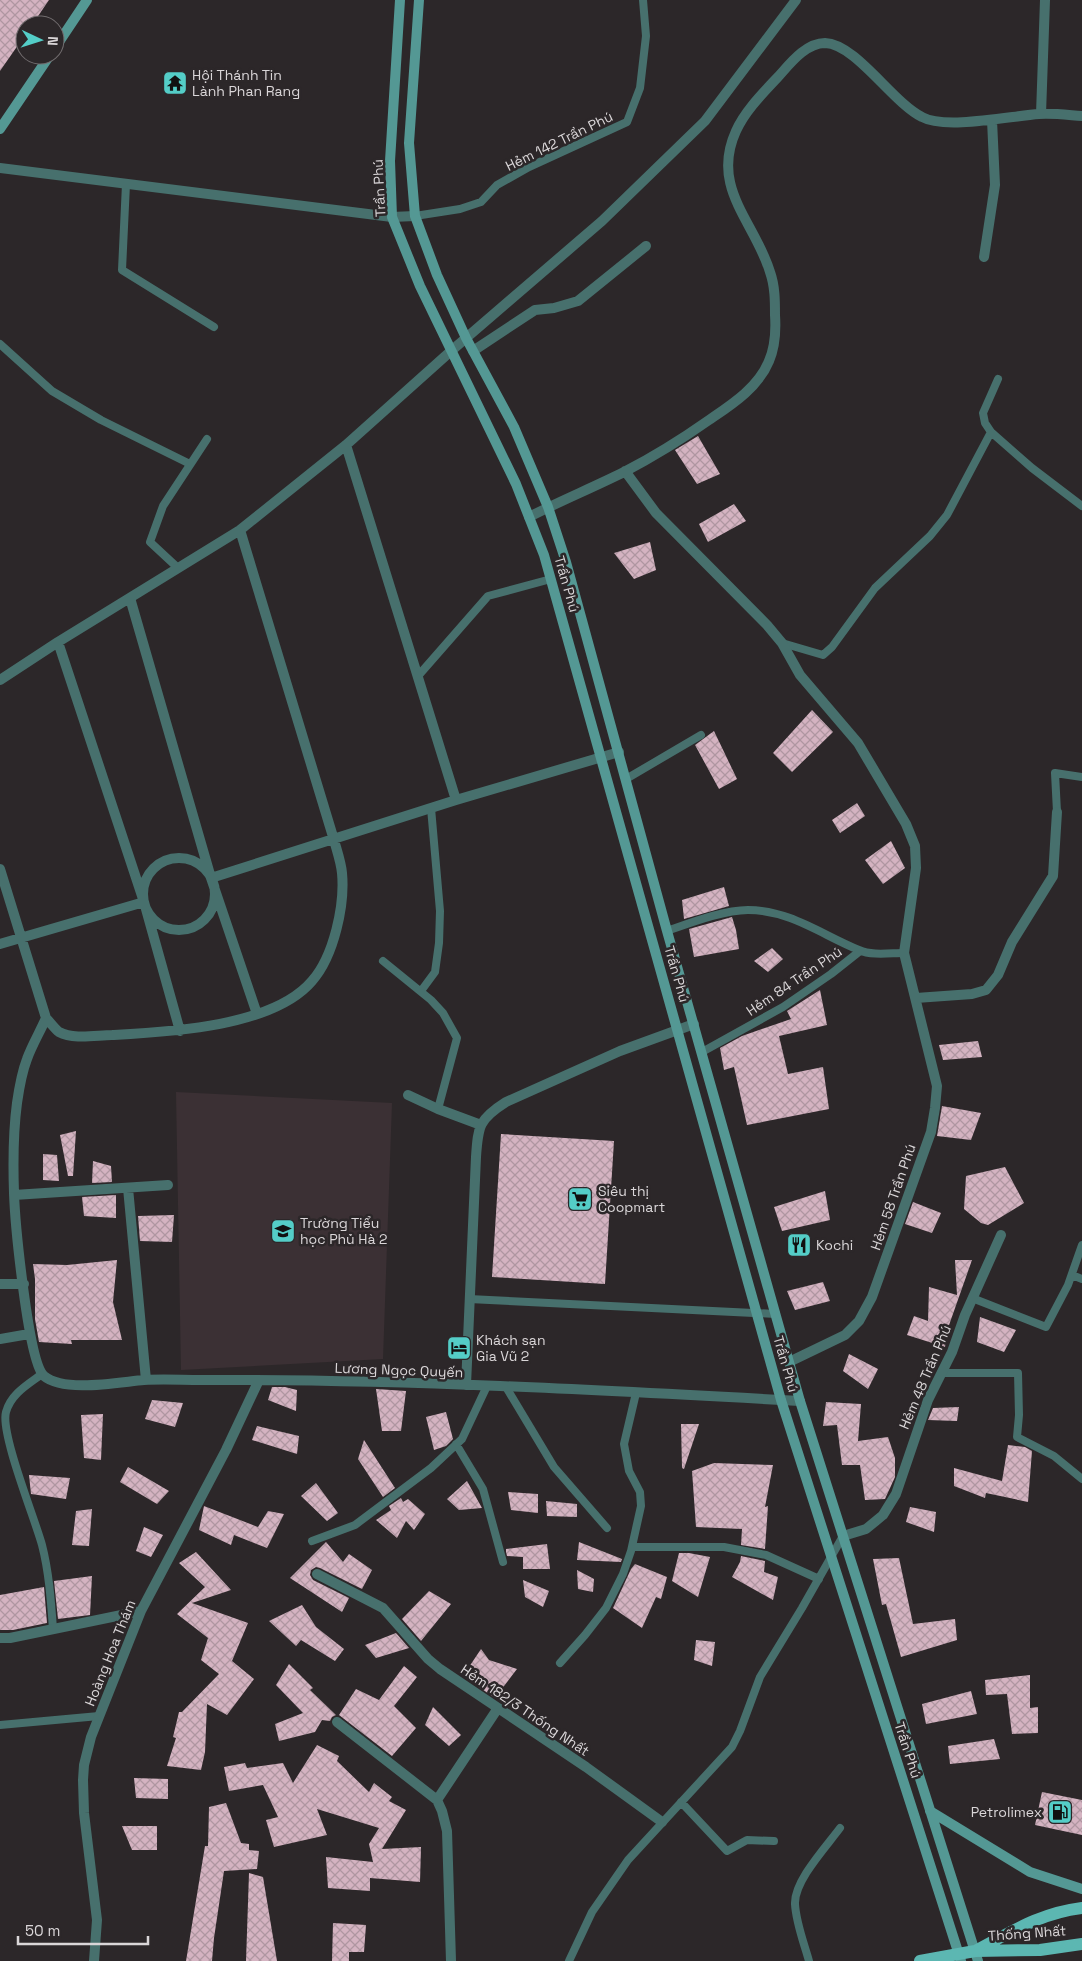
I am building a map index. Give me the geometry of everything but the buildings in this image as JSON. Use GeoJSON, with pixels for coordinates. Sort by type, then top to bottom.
{"type":"FeatureCollection","features":[{"type":"Feature","properties":{"kind":"main road"},"geometry":{"type":"LineString","coordinates":[[65,33],[87,0]]}},
{"type":"Feature","properties":{"kind":"main road","name":"Trần Phú"},"geometry":{"type":"LineString","coordinates":[[400,0],[390,161],[392,217],[420,286],[516,484],[544,555],[781,1400],[960,1958]]}},
{"type":"Feature","properties":{"kind":"main road","name":"Trần Phú"},"geometry":{"type":"LineString","coordinates":[[419,0],[409,143],[415,216],[437,275],[466,338],[514,427],[548,507],[586,630],[667,930],[800,1400],[976,1956]]}},
{"type":"Feature","properties":{"kind":"main road"},"geometry":{"type":"LineString","coordinates":[[0,128],[43,65]]}},
{"type":"Feature","properties":{"kind":"main road"},"geometry":{"type":"LineString","coordinates":[[930,1811],[1030,1872],[1082,1888]]}},
{"type":"Feature","properties":{"kind":"main road","name":"Thống Nhất"},"geometry":{"type":"LineString","coordinates":[[976,1956],[1036,1919],[1082,1908]]}},
{"type":"Feature","properties":{"kind":"main road","name":"Thống Nhất"},"geometry":{"type":"LineString","coordinates":[[920,1961],[1040,1950],[1082,1944]]}},
{"type":"Feature","properties":{"kind":"street"},"geometry":{"type":"LineString","coordinates":[[0,680],[240,530],[346,445],[451,351],[602,222],[705,120],[796,0]]}},
{"type":"Feature","properties":{"kind":"street"},"geometry":{"type":"LineString","coordinates":[[1041,114],[1045,0]]}},
{"type":"Feature","properties":{"kind":"street"},"geometry":{"type":"LineString","coordinates":[[529,516],[625,472],[694,431],[748,391],[765,369],[770,360],[775,340],[775,296],[770,272],[735,202],[728,180],[728,156],[736,130],[765,90],[796,57],[818,44],[828,43],[853,54],[914,113],[925,119],[944,121],[992,120],[1041,114],[1082,116]]}},
{"type":"Feature","properties":{"kind":"street"},"geometry":{"type":"LineString","coordinates":[[984,257],[995,185],[992,120]]}},
{"type":"Feature","properties":{"kind":"street"},"geometry":{"type":"LineString","coordinates":[[0,168],[392,217],[415,216]]}},
{"type":"Feature","properties":{"kind":"street"},"geometry":{"type":"LineString","coordinates":[[473,351],[535,310],[554,308],[578,301],[646,246]]}},
{"type":"Feature","properties":{"kind":"street"},"geometry":{"type":"LineString","coordinates":[[346,445],[456,800]]}},
{"type":"Feature","properties":{"kind":"street"},"geometry":{"type":"LineString","coordinates":[[625,472],[656,513],[767,625],[782,643],[800,675],[858,743],[906,824],[915,846],[916,868],[904,953]]}},
{"type":"Feature","properties":{"kind":"street"},"geometry":{"type":"LineString","coordinates":[[0,869],[46,1018],[59,1032],[76,1036],[180,1030],[257,1014],[289,1000],[313,981],[332,947],[342,901],[342,872],[240,530]]}},
{"type":"Feature","properties":{"kind":"street"},"geometry":{"type":"LineString","coordinates":[[58,642],[148,913],[162,925],[179,930],[191,928],[201,922],[211,908],[214,890],[130,598]]}},
{"type":"Feature","properties":{"kind":"street"},"geometry":{"type":"LineString","coordinates":[[211,878],[456,800],[619,752]]}},
{"type":"Feature","properties":{"kind":"street"},"geometry":{"type":"LineString","coordinates":[[916,998],[972,994],[986,990],[998,975],[1012,942],[1053,876],[1057,812]]}},
{"type":"Feature","properties":{"kind":"street"},"geometry":{"type":"LineString","coordinates":[[180,1030],[144,902],[143,890],[146,879],[162,862],[178,859],[195,862],[211,878],[257,1014]]}},
{"type":"Feature","properties":{"kind":"street"},"geometry":{"type":"LineString","coordinates":[[0,944],[144,902]]}},
{"type":"Feature","properties":{"kind":"street","name":"Hẻm 58 Trần Phú"},"geometry":{"type":"LineString","coordinates":[[789,1362],[845,1335],[859,1321],[872,1297],[928,1141],[935,1108],[937,1086],[904,953]]}},
{"type":"Feature","properties":{"kind":"street"},"geometry":{"type":"LineString","coordinates":[[42,1374],[29,1334],[14,1194],[14,1141],[17,1102],[26,1060],[46,1018]]}},
{"type":"Feature","properties":{"kind":"street"},"geometry":{"type":"LineString","coordinates":[[466,1385],[476,1149],[480,1125],[489,1112],[506,1102],[620,1051],[694,1024]]}},
{"type":"Feature","properties":{"kind":"street"},"geometry":{"type":"LineString","coordinates":[[408,1095],[438,1110],[480,1125]]}},
{"type":"Feature","properties":{"kind":"street"},"geometry":{"type":"LineString","coordinates":[[14,1194],[168,1184]]}},
{"type":"Feature","properties":{"kind":"street"},"geometry":{"type":"LineString","coordinates":[[128,1188],[146,1380]]}},
{"type":"Feature","properties":{"kind":"street","name":"Hẻm 48 Trần Phú"},"geometry":{"type":"LineString","coordinates":[[843,1536],[866,1529],[883,1515],[896,1494],[928,1400],[952,1352],[972,1298],[1001,1235]]}},
{"type":"Feature","properties":{"kind":"street"},"geometry":{"type":"LineString","coordinates":[[0,1284],[24,1284]]}},
{"type":"Feature","properties":{"kind":"street"},"geometry":{"type":"LineString","coordinates":[[0,1339],[29,1334]]}},
{"type":"Feature","properties":{"kind":"street","name":"Lương Ngọc Quyến"},"geometry":{"type":"LineString","coordinates":[[42,1374],[63,1383],[88,1386],[146,1380],[259,1380],[466,1385],[800,1400]]}},
{"type":"Feature","properties":{"kind":"street","name":"Hoàng Hoa Thám"},"geometry":{"type":"LineString","coordinates":[[94,1961],[97,1920],[84,1813],[83,1780],[88,1746],[141,1611],[226,1450],[259,1380]]}},
{"type":"Feature","properties":{"kind":"street","name":"Hẻm 182/3 Thống Nhất"},"geometry":{"type":"LineString","coordinates":[[317,1574],[383,1608],[434,1664],[586,1767],[662,1822]]}},
{"type":"Feature","properties":{"kind":"street"},"geometry":{"type":"LineString","coordinates":[[0,1638],[141,1611]]}},
{"type":"Feature","properties":{"kind":"street"},"geometry":{"type":"LineString","coordinates":[[437,1800],[498,1708]]}},
{"type":"Feature","properties":{"kind":"street"},"geometry":{"type":"LineString","coordinates":[[337,1722],[437,1800],[447,1831],[451,1961]]}},
{"type":"Feature","properties":{"kind":"lane","name":"Hẻm 142 Trần Phú"},"geometry":{"type":"LineString","coordinates":[[415,216],[460,209],[481,202],[498,185],[529,167],[627,122],[640,88],[646,36],[643,0]]}},
{"type":"Feature","properties":{"kind":"lane"},"geometry":{"type":"LineString","coordinates":[[126,184],[122,270],[214,327]]}},
{"type":"Feature","properties":{"kind":"lane"},"geometry":{"type":"LineString","coordinates":[[0,344],[52,391],[101,420],[190,464]]}},
{"type":"Feature","properties":{"kind":"lane"},"geometry":{"type":"LineString","coordinates":[[998,379],[983,413],[985,423],[991,432],[1032,468],[1082,506]]}},
{"type":"Feature","properties":{"kind":"lane"},"geometry":{"type":"LineString","coordinates":[[782,643],[823,655],[832,647],[875,588],[930,536],[947,515],[991,432]]}},
{"type":"Feature","properties":{"kind":"lane"},"geometry":{"type":"LineString","coordinates":[[178,568],[150,542],[163,506],[207,438]]}},
{"type":"Feature","properties":{"kind":"lane"},"geometry":{"type":"LineString","coordinates":[[418,676],[488,596],[551,579]]}},
{"type":"Feature","properties":{"kind":"lane"},"geometry":{"type":"LineString","coordinates":[[626,779],[701,735]]}},
{"type":"Feature","properties":{"kind":"lane"},"geometry":{"type":"LineString","coordinates":[[1057,812],[1055,773],[1082,777]]}},
{"type":"Feature","properties":{"kind":"lane"},"geometry":{"type":"LineString","coordinates":[[421,991],[435,972],[439,943],[440,911],[431,808]]}},
{"type":"Feature","properties":{"kind":"lane"},"geometry":{"type":"LineString","coordinates":[[667,930],[710,917],[747,910],[772,913],[800,921],[860,951]]}},
{"type":"Feature","properties":{"kind":"lane","name":"Hẻm 84 Trần Phú"},"geometry":{"type":"LineString","coordinates":[[702,1052],[783,1007],[831,974],[860,951],[904,953]]}},
{"type":"Feature","properties":{"kind":"lane"},"geometry":{"type":"LineString","coordinates":[[383,961],[421,991],[443,1013],[457,1038],[438,1110]]}},
{"type":"Feature","properties":{"kind":"lane"},"geometry":{"type":"LineString","coordinates":[[972,1298],[1046,1327],[1072,1275],[1082,1245]]}},
{"type":"Feature","properties":{"kind":"lane"},"geometry":{"type":"LineString","coordinates":[[1072,1275],[1082,1279]]}},
{"type":"Feature","properties":{"kind":"lane"},"geometry":{"type":"LineString","coordinates":[[469,1300],[776,1314]]}},
{"type":"Feature","properties":{"kind":"lane"},"geometry":{"type":"LineString","coordinates":[[941,1374],[1018,1373],[1019,1415],[1017,1436],[1054,1456],[1082,1479]]}},
{"type":"Feature","properties":{"kind":"lane"},"geometry":{"type":"LineString","coordinates":[[42,1374],[11,1399],[5,1414],[9,1439],[42,1545],[50,1588],[53,1629]]}},
{"type":"Feature","properties":{"kind":"lane"},"geometry":{"type":"LineString","coordinates":[[312,1541],[355,1524],[431,1468],[462,1439],[486,1386]]}},
{"type":"Feature","properties":{"kind":"lane"},"geometry":{"type":"LineString","coordinates":[[506,1387],[554,1467],[607,1528]]}},
{"type":"Feature","properties":{"kind":"lane"},"geometry":{"type":"LineString","coordinates":[[560,1663],[606,1608],[623,1574],[632,1547],[641,1506],[640,1492],[629,1471],[624,1444],[636,1393]]}},
{"type":"Feature","properties":{"kind":"lane"},"geometry":{"type":"LineString","coordinates":[[456,1444],[483,1489],[503,1562]]}},
{"type":"Feature","properties":{"kind":"lane"},"geometry":{"type":"LineString","coordinates":[[568,1961],[592,1912],[628,1860],[732,1747],[760,1677],[843,1536]]}},
{"type":"Feature","properties":{"kind":"lane"},"geometry":{"type":"LineString","coordinates":[[632,1547],[724,1548],[766,1555],[819,1579]]}},
{"type":"Feature","properties":{"kind":"lane"},"geometry":{"type":"LineString","coordinates":[[0,1725],[99,1716]]}},
{"type":"Feature","properties":{"kind":"lane"},"geometry":{"type":"LineString","coordinates":[[681,1802],[727,1851],[748,1840],[774,1841]]}},
{"type":"Feature","properties":{"kind":"lane"},"geometry":{"type":"LineString","coordinates":[[809,1961],[797,1915],[796,1896],[801,1883],[840,1828]]}},
{"type":"Feature","properties":{"kind":"shaded area","name":"Trường Tiểu học Phủ Hà 2"},"geometry":{"type":"Polygon","coordinates":[[[176,1092],[392,1103],[383,1359],[181,1370],[176,1092]]]}},
{"type":"Feature","properties":{"kind":"place","name":"Hội Thánh Tin Lành Phan Rang"},"geometry":{"type":"Point","coordinates":[175,83]}},
{"type":"Feature","properties":{"kind":"place","name":"Siêu thị Coopmart"},"geometry":{"type":"Point","coordinates":[580,1199]}},
{"type":"Feature","properties":{"kind":"place","name":"Trường Tiểu học Phủ Hà 2"},"geometry":{"type":"Point","coordinates":[283,1231]}},
{"type":"Feature","properties":{"kind":"place","name":"Kochi"},"geometry":{"type":"Point","coordinates":[799,1245]}},
{"type":"Feature","properties":{"kind":"place","name":"Khách sạn Gia Vũ 2"},"geometry":{"type":"Point","coordinates":[459,1348]}},
{"type":"Feature","properties":{"kind":"place","name":"Petrolimex"},"geometry":{"type":"Point","coordinates":[1060,1812]}}]}
